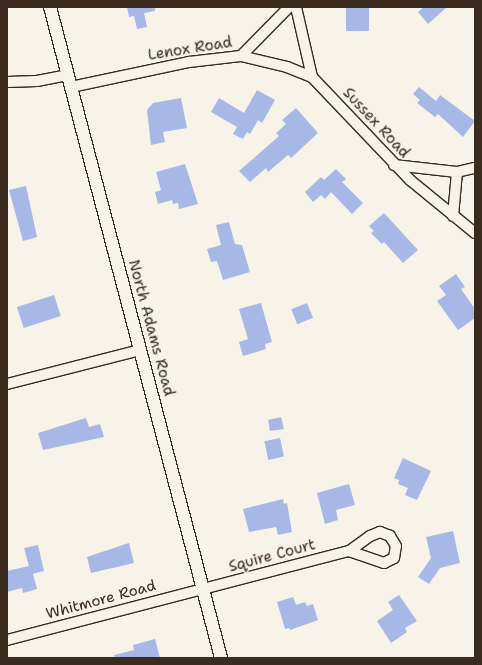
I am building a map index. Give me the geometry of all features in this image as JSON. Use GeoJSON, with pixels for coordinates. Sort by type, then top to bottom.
{"type":"FeatureCollection","features":[{"type":"Feature","properties":{"kind":"street","name":"North Adams Road"},"geometry":{"type":"LineString","coordinates":[[50,7],[221,658]]}},
{"type":"Feature","properties":{"kind":"street"},"geometry":{"type":"LineString","coordinates":[[240,56],[289,7]]}},
{"type":"Feature","properties":{"kind":"street"},"geometry":{"type":"LineString","coordinates":[[296,7],[312,77]]}},
{"type":"Feature","properties":{"kind":"street","name":"Lenox Road"},"geometry":{"type":"LineString","coordinates":[[71,87],[189,62],[240,56],[287,67],[312,77]]}},
{"type":"Feature","properties":{"kind":"street"},"geometry":{"type":"LineString","coordinates":[[7,82],[37,81],[68,75]]}},
{"type":"Feature","properties":{"kind":"street","name":"Sussex Road"},"geometry":{"type":"LineString","coordinates":[[312,77],[394,164],[453,216],[475,233]]}},
{"type":"Feature","properties":{"kind":"street"},"geometry":{"type":"LineString","coordinates":[[394,164],[457,172],[475,168]]}},
{"type":"Feature","properties":{"kind":"street"},"geometry":{"type":"LineString","coordinates":[[453,216],[457,172]]}},
{"type":"Feature","properties":{"kind":"street"},"geometry":{"type":"LineString","coordinates":[[7,384],[140,350]]}},
{"type":"Feature","properties":{"kind":"street","name":"Squire Court"},"geometry":{"type":"LineString","coordinates":[[203,589],[349,552]]}},
{"type":"Feature","properties":{"kind":"street","name":"Whitmore Road"},"geometry":{"type":"LineString","coordinates":[[7,640],[203,589]]}},
{"type":"Feature","properties":{"kind":"building"},"geometry":{"type":"Polygon","coordinates":[[[127,7],[155,7],[155,11],[144,13],[147,27],[137,29],[134,16],[129,17],[127,7]]]}},
{"type":"Feature","properties":{"kind":"building"},"geometry":{"type":"Polygon","coordinates":[[[346,7],[369,7],[369,31],[346,31],[346,7]]]}},
{"type":"Feature","properties":{"kind":"building"},"geometry":{"type":"Polygon","coordinates":[[[424,7],[447,7],[428,24],[418,12],[424,7]]]}},
{"type":"Feature","properties":{"kind":"building"},"geometry":{"type":"Polygon","coordinates":[[[419,87],[436,101],[440,95],[475,121],[463,137],[438,114],[435,117],[417,103],[420,100],[413,94],[419,87]]]}},
{"type":"Feature","properties":{"kind":"building"},"geometry":{"type":"Polygon","coordinates":[[[257,90],[275,100],[262,123],[258,120],[250,134],[247,132],[243,139],[233,134],[237,127],[211,112],[219,98],[244,113],[257,90]]]}},
{"type":"Feature","properties":{"kind":"building"},"geometry":{"type":"Polygon","coordinates":[[[181,98],[187,128],[163,132],[165,142],[151,145],[147,110],[153,103],[181,98]]]}},
{"type":"Feature","properties":{"kind":"building"},"geometry":{"type":"Polygon","coordinates":[[[296,108],[318,133],[291,158],[288,155],[268,172],[266,168],[250,182],[239,171],[279,136],[276,133],[286,124],[282,120],[296,108]]]}},
{"type":"Feature","properties":{"kind":"building"},"geometry":{"type":"Polygon","coordinates":[[[185,164],[198,204],[179,209],[178,203],[173,204],[172,200],[158,204],[155,192],[161,190],[156,172],[185,164]]]}},
{"type":"Feature","properties":{"kind":"building"},"geometry":{"type":"Polygon","coordinates":[[[336,169],[346,179],[342,182],[363,203],[352,214],[331,192],[325,199],[321,195],[313,202],[305,192],[321,177],[324,180],[336,169]]]}},
{"type":"Feature","properties":{"kind":"building"},"geometry":{"type":"Polygon","coordinates":[[[26,186],[37,237],[23,241],[9,190],[26,186]]]}},
{"type":"Feature","properties":{"kind":"building"},"geometry":{"type":"Polygon","coordinates":[[[384,213],[418,250],[403,263],[384,242],[382,244],[371,233],[374,231],[369,226],[384,213]]]}},
{"type":"Feature","properties":{"kind":"building"},"geometry":{"type":"Polygon","coordinates":[[[229,222],[235,244],[242,245],[250,272],[223,280],[217,261],[211,262],[207,249],[221,245],[216,225],[229,222]]]}},
{"type":"Feature","properties":{"kind":"building"},"geometry":{"type":"Polygon","coordinates":[[[456,274],[465,287],[461,289],[475,309],[475,318],[458,330],[437,301],[446,295],[439,286],[456,274]]]}},
{"type":"Feature","properties":{"kind":"building"},"geometry":{"type":"Polygon","coordinates":[[[54,295],[61,316],[24,328],[17,307],[54,295]]]}},
{"type":"Feature","properties":{"kind":"building"},"geometry":{"type":"Polygon","coordinates":[[[261,303],[272,342],[265,344],[266,349],[243,356],[239,342],[248,339],[239,309],[261,303]]]}},
{"type":"Feature","properties":{"kind":"building"},"geometry":{"type":"Polygon","coordinates":[[[307,303],[313,318],[297,324],[291,309],[307,303]]]}},
{"type":"Feature","properties":{"kind":"building"},"geometry":{"type":"Polygon","coordinates":[[[281,417],[284,429],[270,431],[268,420],[281,417]]]}},
{"type":"Feature","properties":{"kind":"building"},"geometry":{"type":"Polygon","coordinates":[[[86,418],[89,427],[100,424],[104,437],[43,450],[38,433],[86,418]]]}},
{"type":"Feature","properties":{"kind":"building"},"geometry":{"type":"Polygon","coordinates":[[[280,438],[284,457],[268,460],[264,441],[280,438]]]}},
{"type":"Feature","properties":{"kind":"building"},"geometry":{"type":"Polygon","coordinates":[[[403,458],[431,471],[417,500],[405,495],[408,488],[398,484],[399,480],[394,478],[403,458]]]}},
{"type":"Feature","properties":{"kind":"building"},"geometry":{"type":"Polygon","coordinates":[[[349,484],[355,505],[336,510],[338,520],[325,524],[317,493],[349,484]]]}},
{"type":"Feature","properties":{"kind":"building"},"geometry":{"type":"Polygon","coordinates":[[[283,499],[284,504],[287,503],[292,532],[278,535],[276,527],[249,532],[243,509],[283,499]]]}},
{"type":"Feature","properties":{"kind":"building"},"geometry":{"type":"Polygon","coordinates":[[[453,531],[460,563],[440,568],[429,584],[418,577],[431,558],[426,537],[453,531]]]}},
{"type":"Feature","properties":{"kind":"building"},"geometry":{"type":"Polygon","coordinates":[[[129,543],[134,563],[91,573],[87,557],[129,543]]]}},
{"type":"Feature","properties":{"kind":"building"},"geometry":{"type":"Polygon","coordinates":[[[38,545],[44,571],[33,574],[37,589],[23,593],[22,588],[7,592],[7,571],[29,566],[24,548],[38,545]]]}},
{"type":"Feature","properties":{"kind":"building"},"geometry":{"type":"Polygon","coordinates":[[[399,595],[417,621],[405,628],[407,632],[391,643],[377,621],[393,610],[388,602],[399,595]]]}},
{"type":"Feature","properties":{"kind":"building"},"geometry":{"type":"Polygon","coordinates":[[[293,597],[296,605],[305,602],[307,606],[313,604],[318,620],[290,630],[289,628],[285,629],[277,602],[293,597]]]}},
{"type":"Feature","properties":{"kind":"building"},"geometry":{"type":"Polygon","coordinates":[[[155,639],[160,658],[115,658],[114,655],[134,650],[133,645],[155,639]]]}}]}
